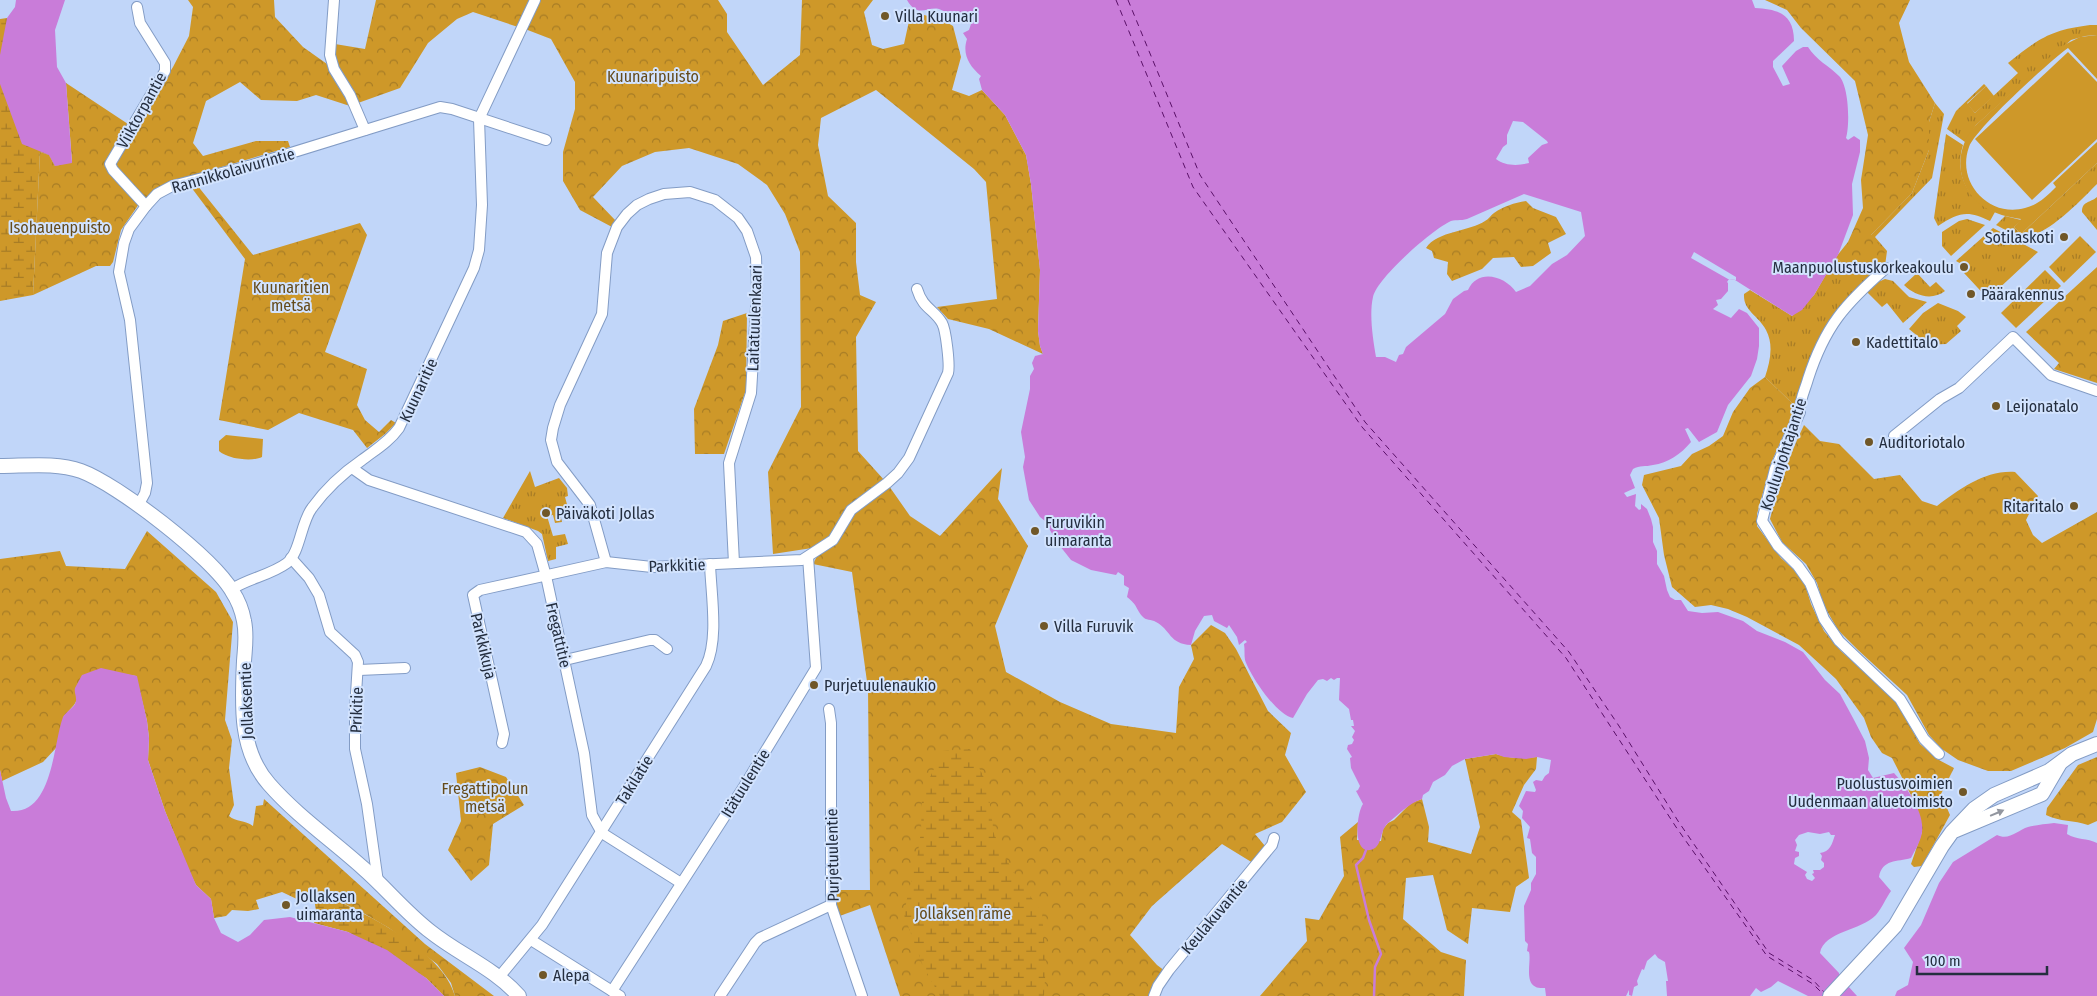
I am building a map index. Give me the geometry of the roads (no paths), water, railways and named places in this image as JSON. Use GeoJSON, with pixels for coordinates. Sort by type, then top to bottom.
{"type":"FeatureCollection","features":[{"type":"Feature","properties":{"kind":"main road","name":"Jollaksentie"},"geometry":{"type":"LineString","coordinates":[[0,466],[61,467],[80,471],[98,479],[138,506],[202,556],[232,589],[240,606],[246,635],[242,694],[244,730],[253,762],[269,784],[284,800],[378,882],[429,930],[500,976],[519,996]]}},
{"type":"Feature","properties":{"kind":"main road"},"geometry":{"type":"LineString","coordinates":[[1830,996],[1864,961],[1903,915],[1952,832],[2042,794],[2059,765],[2072,754],[2097,744]]}},
{"type":"Feature","properties":{"kind":"street"},"geometry":{"type":"LineString","coordinates":[[334,0],[330,55],[334,69],[350,95],[365,130]]}},
{"type":"Feature","properties":{"kind":"street"},"geometry":{"type":"LineString","coordinates":[[479,119],[535,0]]}},
{"type":"Feature","properties":{"kind":"street","name":"Viiktorpantie"},"geometry":{"type":"LineString","coordinates":[[138,7],[140,23],[165,63],[165,71],[110,164],[113,170],[146,206]]}},
{"type":"Feature","properties":{"kind":"street","name":"Rannikkolaivurintie"},"geometry":{"type":"LineString","coordinates":[[138,506],[145,493],[147,483],[130,320],[119,272],[124,243],[129,229],[157,194],[172,186],[252,165],[440,107],[452,108],[479,119],[546,140]]}},
{"type":"Feature","properties":{"kind":"street","name":"Kuunaritie"},"geometry":{"type":"LineString","coordinates":[[291,558],[303,524],[312,507],[332,485],[392,438],[400,428],[474,268],[479,250],[482,214],[479,119]]}},
{"type":"Feature","properties":{"kind":"street","name":"Laitatuulenkaari"},"geometry":{"type":"LineString","coordinates":[[606,562],[590,505],[557,462],[550,440],[552,428],[560,405],[602,314],[607,253],[613,235],[627,214],[637,206],[664,194],[690,192],[715,200],[738,218],[747,230],[756,257],[757,290],[751,394],[729,463],[734,563]]}},
{"type":"Feature","properties":{"kind":"street","name":"Koulunjohtajantie"},"geometry":{"type":"LineString","coordinates":[[1886,268],[1856,295],[1834,320],[1825,336],[1807,382],[1800,412],[1775,469],[1762,520],[1778,546],[1798,566],[1810,583],[1824,619],[1839,641],[1900,699],[1924,739],[1939,754]]}},
{"type":"Feature","properties":{"kind":"street"},"geometry":{"type":"LineString","coordinates":[[808,557],[815,550],[833,540],[851,510],[887,483],[903,467],[909,458],[948,373],[950,366],[942,324],[921,301],[917,289]]}},
{"type":"Feature","properties":{"kind":"street"},"geometry":{"type":"LineString","coordinates":[[1894,436],[1940,399],[1959,388],[2013,337],[2052,375],[2097,391]]}},
{"type":"Feature","properties":{"kind":"street","name":"Fregattitie"},"geometry":{"type":"LineString","coordinates":[[352,468],[369,480],[526,532],[537,544],[565,660],[584,753],[592,815],[596,826],[602,833]]}},
{"type":"Feature","properties":{"kind":"street","name":"Parkkitie"},"geometry":{"type":"LineString","coordinates":[[546,576],[606,562],[636,567],[802,560],[808,557]]}},
{"type":"Feature","properties":{"kind":"street","name":"Itätuulentie"},"geometry":{"type":"LineString","coordinates":[[616,994],[681,883],[743,788],[816,668],[808,557]]}},
{"type":"Feature","properties":{"kind":"street"},"geometry":{"type":"LineString","coordinates":[[232,589],[243,582],[282,566],[291,558]]}},
{"type":"Feature","properties":{"kind":"street","name":"Prikitie"},"geometry":{"type":"LineString","coordinates":[[291,558],[309,578],[319,595],[330,632],[355,655],[358,662],[355,749],[367,804],[378,882]]}},
{"type":"Feature","properties":{"kind":"street","name":"Takilatie"},"geometry":{"type":"LineString","coordinates":[[500,976],[531,940],[602,833],[710,658],[713,642],[710,564]]}},
{"type":"Feature","properties":{"kind":"street","name":"Parkkikuja"},"geometry":{"type":"LineString","coordinates":[[502,743],[504,734],[473,595],[480,590],[546,576]]}},
{"type":"Feature","properties":{"kind":"street"},"geometry":{"type":"LineString","coordinates":[[565,660],[650,640],[654,640],[667,649]]}},
{"type":"Feature","properties":{"kind":"street"},"geometry":{"type":"LineString","coordinates":[[358,670],[406,668]]}},
{"type":"Feature","properties":{"kind":"street","name":"Purjetuulentie"},"geometry":{"type":"LineString","coordinates":[[829,709],[831,723],[831,904],[862,996]]}},
{"type":"Feature","properties":{"kind":"street"},"geometry":{"type":"LineString","coordinates":[[602,833],[681,883]]}},
{"type":"Feature","properties":{"kind":"street","name":"Keulakuvantie"},"geometry":{"type":"LineString","coordinates":[[1154,996],[1158,986],[1169,970],[1272,845],[1274,838]]}},
{"type":"Feature","properties":{"kind":"street"},"geometry":{"type":"LineString","coordinates":[[720,996],[760,938],[831,904]]}},
{"type":"Feature","properties":{"kind":"street"},"geometry":{"type":"LineString","coordinates":[[531,940],[616,994]]}},
{"type":"Feature","properties":{"kind":"waterway"},"geometry":{"type":"LineString","coordinates":[[1366,850],[1363,858],[1356,865],[1369,920],[1381,954],[1375,967],[1374,996]]}},
{"type":"Feature","properties":{"kind":"place","name":"Villa Kuunari"},"geometry":{"type":"Point","coordinates":[885,16]}},
{"type":"Feature","properties":{"kind":"place","name":"Sotilaskoti"},"geometry":{"type":"Point","coordinates":[2064,237]}},
{"type":"Feature","properties":{"kind":"place","name":"Maanpuolustuskorkeakoulu"},"geometry":{"type":"Point","coordinates":[1964,267]}},
{"type":"Feature","properties":{"kind":"place","name":"Päärakennus"},"geometry":{"type":"Point","coordinates":[1971,294]}},
{"type":"Feature","properties":{"kind":"place","name":"Kadettitalo"},"geometry":{"type":"Point","coordinates":[1856,342]}},
{"type":"Feature","properties":{"kind":"place","name":"Leijonatalo"},"geometry":{"type":"Point","coordinates":[1996,406]}},
{"type":"Feature","properties":{"kind":"place","name":"Auditoriotalo"},"geometry":{"type":"Point","coordinates":[1869,442]}},
{"type":"Feature","properties":{"kind":"place","name":"Ritaritalo"},"geometry":{"type":"Point","coordinates":[2074,506]}},
{"type":"Feature","properties":{"kind":"place","name":"Päiväkoti Jollas"},"geometry":{"type":"Point","coordinates":[546,513]}},
{"type":"Feature","properties":{"kind":"place","name":"Furuvikin uimaranta"},"geometry":{"type":"Point","coordinates":[1035,531]}},
{"type":"Feature","properties":{"kind":"place","name":"Villa Furuvik"},"geometry":{"type":"Point","coordinates":[1044,626]}},
{"type":"Feature","properties":{"kind":"place","name":"Purjetuulenaukio"},"geometry":{"type":"Point","coordinates":[814,685]}},
{"type":"Feature","properties":{"kind":"place","name":"Puolustusvoimien Uudenmaan aluetoimisto"},"geometry":{"type":"Point","coordinates":[1963,792]}},
{"type":"Feature","properties":{"kind":"place","name":"Jollaksen uimaranta"},"geometry":{"type":"Point","coordinates":[286,905]}},
{"type":"Feature","properties":{"kind":"place","name":"Alepa"},"geometry":{"type":"Point","coordinates":[543,975]}},
{"type":"Feature","properties":{"kind":"park label","name":"Kuunaripuisto"},"geometry":{"type":"Point","coordinates":[653,76]}},
{"type":"Feature","properties":{"kind":"park label","name":"Isohauenpuisto"},"geometry":{"type":"Point","coordinates":[60,227]}},
{"type":"Feature","properties":{"kind":"park label","name":"Kuunaritien metsä"},"geometry":{"type":"Point","coordinates":[291,296]}},
{"type":"Feature","properties":{"kind":"park label","name":"Fregattipolun metsä"},"geometry":{"type":"Point","coordinates":[485,797]}},
{"type":"Feature","properties":{"kind":"park label","name":"Jollaksen räme"},"geometry":{"type":"Point","coordinates":[963,913]}}]}
